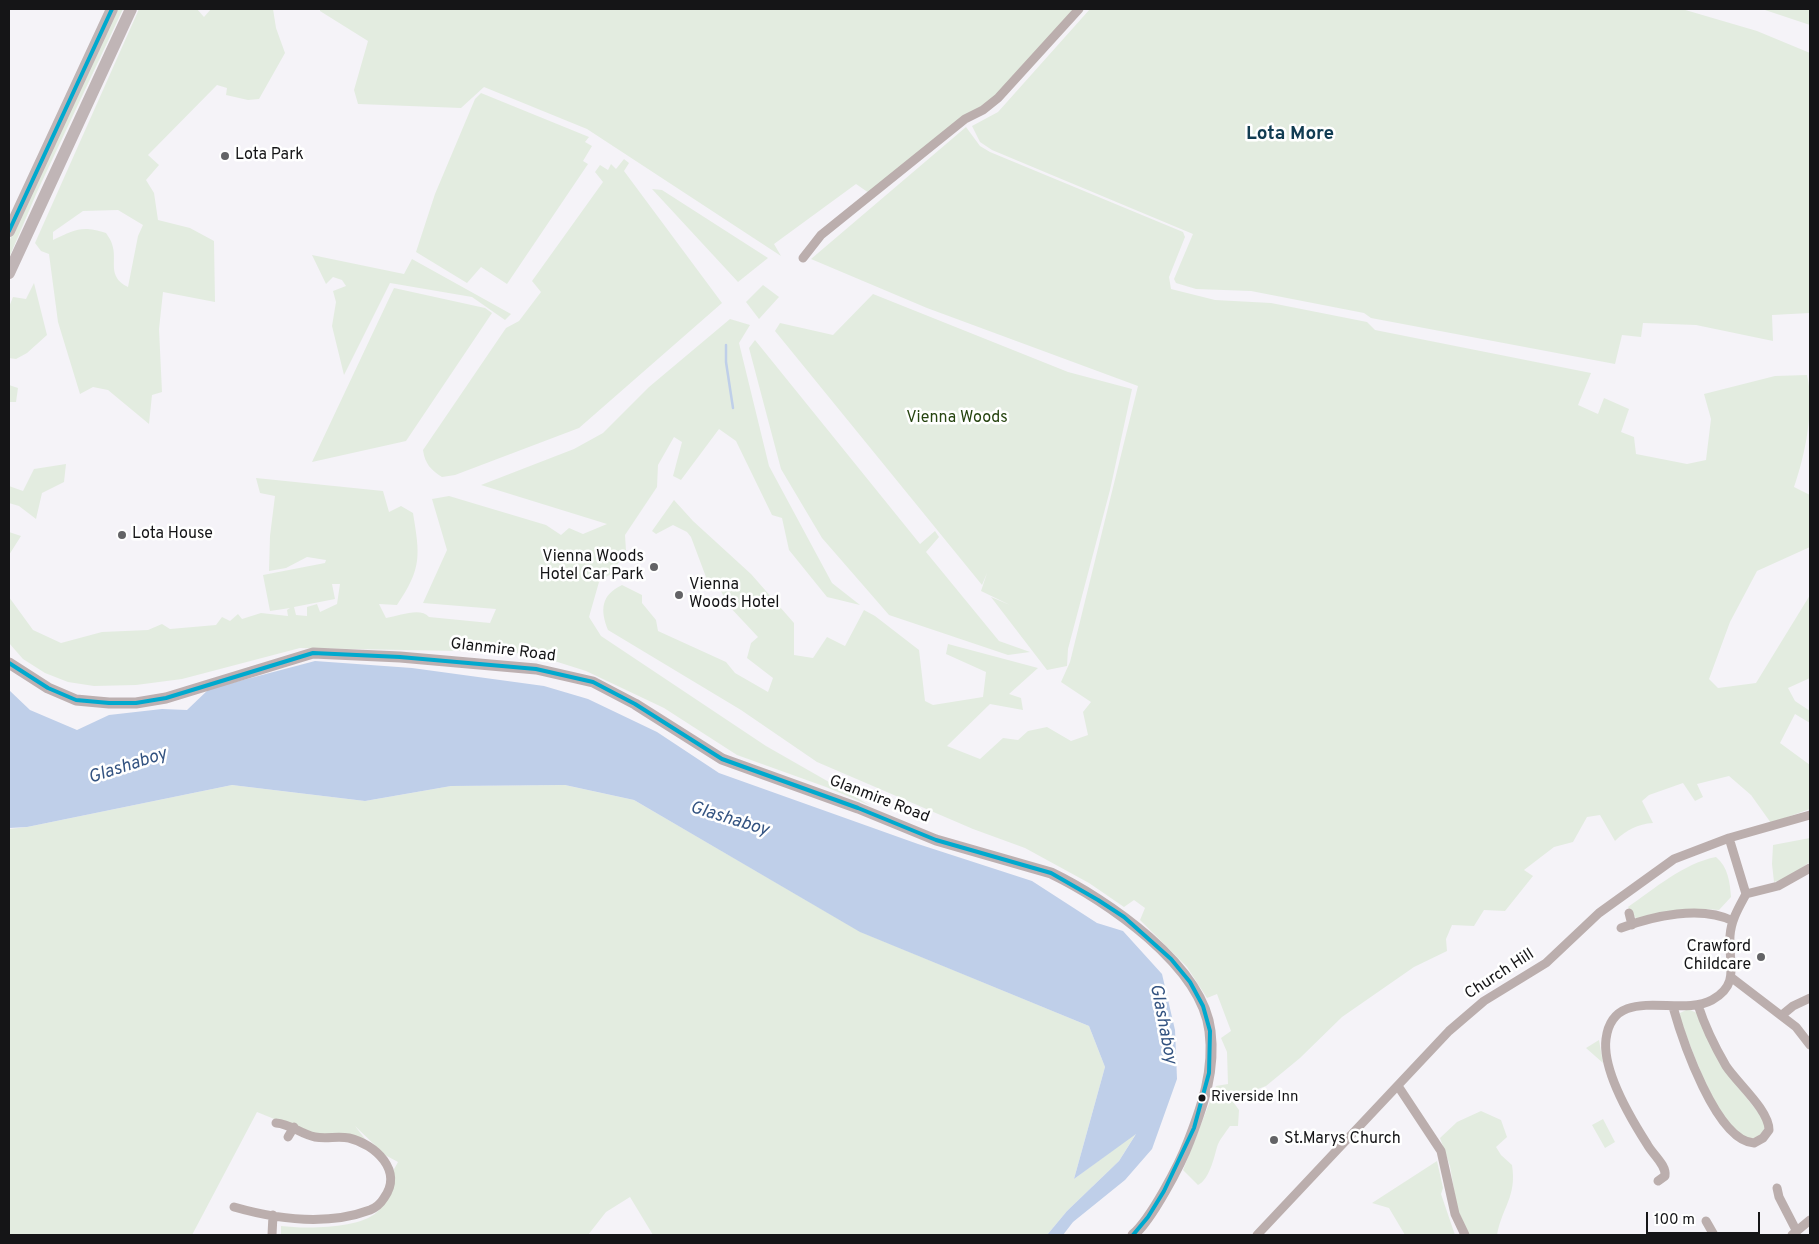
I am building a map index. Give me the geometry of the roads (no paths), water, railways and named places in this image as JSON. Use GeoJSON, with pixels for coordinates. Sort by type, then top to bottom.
{"type":"FeatureCollection","features":[{"type":"Feature","properties":{"kind":"highway"},"geometry":{"type":"LineString","coordinates":[[9,231],[112,9]]}},
{"type":"Feature","properties":{"kind":"highway"},"geometry":{"type":"LineString","coordinates":[[9,273],[131,9]]}},
{"type":"Feature","properties":{"kind":"main road","name":"Glanmire Road"},"geometry":{"type":"LineString","coordinates":[[9,662],[48,688],[76,700],[109,703],[136,703],[166,698],[313,653],[400,657],[546,671],[593,682],[635,704],[722,759],[858,808],[936,840],[1051,873],[1110,907],[1150,939],[1184,974],[1198,994],[1210,1030],[1210,1082],[1198,1120],[1184,1154],[1137,1234]]}},
{"type":"Feature","properties":{"kind":"street"},"geometry":{"type":"LineString","coordinates":[[802,258],[810,246],[828,230],[965,119],[983,110],[998,98],[1079,9]]}},
{"type":"Feature","properties":{"kind":"street","name":"Church Hill"},"geometry":{"type":"LineString","coordinates":[[1257,1235],[1465,1016],[1491,997],[1546,963],[1599,913],[1674,859],[1729,838],[1810,815]]}},
{"type":"Feature","properties":{"kind":"street"},"geometry":{"type":"LineString","coordinates":[[1658,1181],[1664,1178],[1666,1174],[1654,1162],[1616,1084],[1609,1064],[1606,1040],[1607,1031],[1622,1012],[1634,1005],[1698,1005],[1710,1001],[1722,993],[1732,978],[1730,936],[1733,921],[1746,894],[1729,838]]}},
{"type":"Feature","properties":{"kind":"street"},"geometry":{"type":"LineString","coordinates":[[1746,894],[1778,886],[1810,868]]}},
{"type":"Feature","properties":{"kind":"street"},"geometry":{"type":"LineString","coordinates":[[1629,913],[1632,925]]}},
{"type":"Feature","properties":{"kind":"street"},"geometry":{"type":"LineString","coordinates":[[1621,928],[1695,914],[1718,914],[1733,921]]}},
{"type":"Feature","properties":{"kind":"street"},"geometry":{"type":"LineString","coordinates":[[1732,978],[1796,1027],[1810,1045]]}},
{"type":"Feature","properties":{"kind":"street"},"geometry":{"type":"LineString","coordinates":[[1782,1015],[1793,1006],[1810,998]]}},
{"type":"Feature","properties":{"kind":"street"},"geometry":{"type":"LineString","coordinates":[[1673,1006],[1682,1040],[1699,1080],[1731,1130],[1739,1139],[1754,1143],[1763,1138],[1769,1130],[1766,1117],[1725,1064],[1709,1034],[1698,1005]]}},
{"type":"Feature","properties":{"kind":"street"},"geometry":{"type":"LineString","coordinates":[[1398,1086],[1441,1151],[1454,1214],[1465,1235]]}},
{"type":"Feature","properties":{"kind":"street"},"geometry":{"type":"LineString","coordinates":[[234,1207],[273,1215],[316,1219],[371,1210],[390,1191],[389,1169],[378,1152],[348,1138],[321,1138],[302,1133],[287,1123],[276,1122]]}},
{"type":"Feature","properties":{"kind":"street"},"geometry":{"type":"LineString","coordinates":[[288,1137],[294,1127]]}},
{"type":"Feature","properties":{"kind":"street"},"geometry":{"type":"LineString","coordinates":[[1778,1188],[1779,1197],[1794,1233],[1810,1220]]}},
{"type":"Feature","properties":{"kind":"street"},"geometry":{"type":"LineString","coordinates":[[272,1235],[273,1215]]}},
{"type":"Feature","properties":{"kind":"street"},"geometry":{"type":"LineString","coordinates":[[1706,1221],[1714,1235]]}},
{"type":"Feature","properties":{"kind":"water","name":"Glashaboy"},"geometry":{"type":"Polygon","coordinates":[[[315,661],[412,668],[544,686],[588,699],[657,732],[719,773],[918,844],[1032,881],[1097,923],[1123,931],[1162,974],[1175,1030],[1177,1079],[1152,1149],[1125,1180],[1073,1222],[1063,1235],[1047,1235],[1067,1211],[1119,1161],[1136,1134],[1074,1179],[1105,1067],[1089,1026],[860,932],[634,800],[565,785],[451,786],[365,801],[232,785],[27,827],[9,828],[9,690],[30,710],[77,730],[109,715],[162,709],[187,710],[209,689],[315,661]]]}},
{"type":"Feature","properties":{"kind":"waterway"},"geometry":{"type":"LineString","coordinates":[[726,345],[726,362],[733,408]]}},
{"type":"Feature","properties":{"kind":"place","name":"Lota Park"},"geometry":{"type":"Point","coordinates":[225,156]}},
{"type":"Feature","properties":{"kind":"place","name":"Lota House"},"geometry":{"type":"Point","coordinates":[122,535]}},
{"type":"Feature","properties":{"kind":"place","name":"Vienna Woods Hotel Car Park"},"geometry":{"type":"Point","coordinates":[654,567]}},
{"type":"Feature","properties":{"kind":"place","name":"Vienna Woods Hotel"},"geometry":{"type":"Point","coordinates":[679,595]}},
{"type":"Feature","properties":{"kind":"place","name":"Crawford Childcare"},"geometry":{"type":"Point","coordinates":[1761,957]}},
{"type":"Feature","properties":{"kind":"place","name":"Riverside Inn"},"geometry":{"type":"Point","coordinates":[1202,1098]}},
{"type":"Feature","properties":{"kind":"place","name":"St.Marys Church"},"geometry":{"type":"Point","coordinates":[1274,1140]}},
{"type":"Feature","properties":{"kind":"district","name":"Lota More"},"geometry":{"type":"Point","coordinates":[1290,135]}},
{"type":"Feature","properties":{"kind":"park label","name":"Vienna Woods"},"geometry":{"type":"Point","coordinates":[957,419]}}]}
